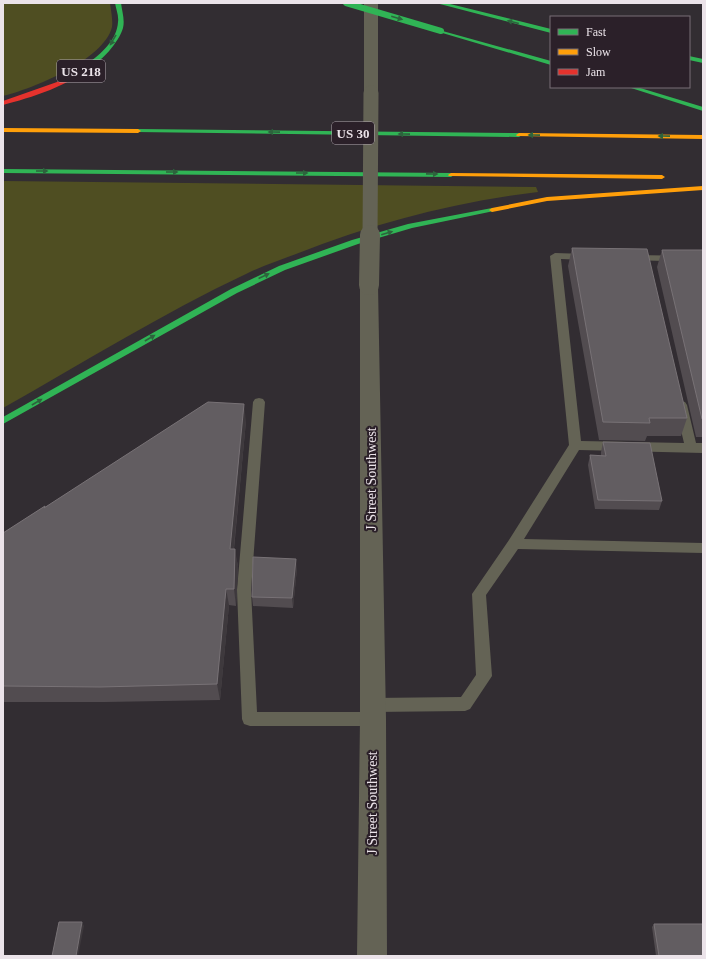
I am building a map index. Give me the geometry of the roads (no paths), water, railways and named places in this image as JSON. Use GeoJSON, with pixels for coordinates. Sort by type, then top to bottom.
{"type":"FeatureCollection","features":[{"type":"Feature","properties":{"kind":"highway","name":"US 218"},"geometry":{"type":"LineString","coordinates":[[3,103],[26,97],[48,88],[71,77],[97,59],[114,40],[120,27],[122,15],[118,3]]}},
{"type":"Feature","properties":{"kind":"highway"},"geometry":{"type":"LineString","coordinates":[[346,3],[550,63]]}},
{"type":"Feature","properties":{"kind":"highway"},"geometry":{"type":"LineString","coordinates":[[439,3],[550,31]]}},
{"type":"Feature","properties":{"kind":"highway"},"geometry":{"type":"LineString","coordinates":[[690,58],[703,61]]}},
{"type":"Feature","properties":{"kind":"highway"},"geometry":{"type":"LineString","coordinates":[[635,88],[703,108]]}},
{"type":"Feature","properties":{"kind":"highway","name":"US 30"},"geometry":{"type":"LineString","coordinates":[[3,130],[703,137]]}},
{"type":"Feature","properties":{"kind":"highway"},"geometry":{"type":"LineString","coordinates":[[3,171],[671,177]]}},
{"type":"Feature","properties":{"kind":"highway"},"geometry":{"type":"LineString","coordinates":[[3,421],[234,291],[282,268],[355,242],[411,226],[547,199],[703,188]]}},
{"type":"Feature","properties":{"kind":"street","name":"J Street Southwest"},"geometry":{"type":"LineString","coordinates":[[372,3],[369,285],[373,712],[372,956]]}},
{"type":"Feature","properties":{"kind":"lane"},"geometry":{"type":"LineString","coordinates":[[259,402],[244,590],[250,719],[373,712],[464,704],[484,676],[479,594],[514,544],[575,445],[555,256],[594,257]]}},
{"type":"Feature","properties":{"kind":"lane"},"geometry":{"type":"LineString","coordinates":[[625,258],[703,259]]}},
{"type":"Feature","properties":{"kind":"lane"},"geometry":{"type":"LineString","coordinates":[[648,258],[651,273]]}},
{"type":"Feature","properties":{"kind":"lane"},"geometry":{"type":"LineString","coordinates":[[575,445],[697,448],[679,395]]}},
{"type":"Feature","properties":{"kind":"lane"},"geometry":{"type":"LineString","coordinates":[[514,544],[703,548]]}}]}
